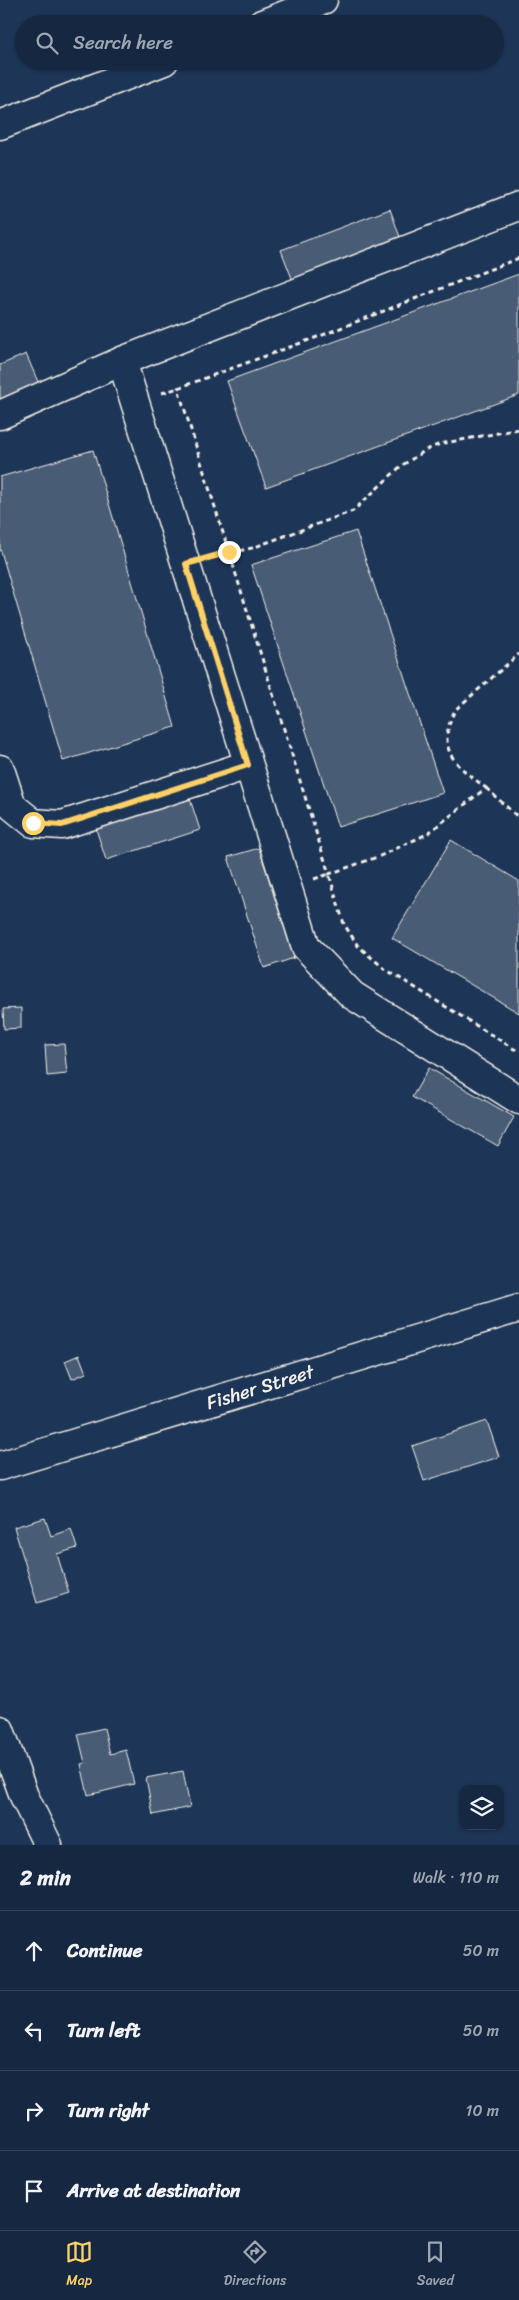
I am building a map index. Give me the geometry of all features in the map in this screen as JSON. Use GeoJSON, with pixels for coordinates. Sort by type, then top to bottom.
{"type":"FeatureCollection","features":[{"type":"Feature","properties":{"kind":"main road"},"geometry":{"type":"LineString","coordinates":[[285,15],[323,0]]}},
{"type":"Feature","properties":{"kind":"main road"},"geometry":{"type":"LineString","coordinates":[[0,124],[141,70]]}},
{"type":"Feature","properties":{"kind":"main road"},"geometry":{"type":"LineString","coordinates":[[0,415],[122,361],[519,206]]}},
{"type":"Feature","properties":{"kind":"main road"},"geometry":{"type":"LineString","coordinates":[[122,361],[306,947],[352,995],[519,1100]]}},
{"type":"Feature","properties":{"kind":"main road"},"geometry":{"type":"LineString","coordinates":[[0,769],[12,806],[33,823],[62,825],[248,765]]}},
{"type":"Feature","properties":{"kind":"main road","name":"Fisher Street"},"geometry":{"type":"LineString","coordinates":[[0,1466],[519,1308]]}},
{"type":"Feature","properties":{"kind":"main road"},"geometry":{"type":"LineString","coordinates":[[0,1730],[24,1796],[48,1845]]}},
{"type":"Feature","properties":{"kind":"path"},"geometry":{"type":"LineString","coordinates":[[519,258],[320,336],[178,388],[344,924],[358,946],[384,969],[519,1052]]}},
{"type":"Feature","properties":{"kind":"path"},"geometry":{"type":"LineString","coordinates":[[186,564],[229,552],[252,548],[353,512],[402,466],[426,450],[440,444],[519,429]]}},
{"type":"Feature","properties":{"kind":"path"},"geometry":{"type":"LineString","coordinates":[[519,654],[455,710],[448,722],[446,746],[456,765],[486,788],[519,818]]}},
{"type":"Feature","properties":{"kind":"path"},"geometry":{"type":"LineString","coordinates":[[288,888],[380,856],[427,834],[486,788]]}},
{"type":"Feature","properties":{"kind":"building"},"geometry":{"type":"Polygon","coordinates":[[[390,209],[401,240],[293,281],[281,250],[390,209]]]}},
{"type":"Feature","properties":{"kind":"building"},"geometry":{"type":"Polygon","coordinates":[[[519,274],[519,395],[266,487],[227,381],[519,274]]]}},
{"type":"Feature","properties":{"kind":"building"},"geometry":{"type":"Polygon","coordinates":[[[26,354],[39,384],[0,400],[0,365],[26,354]]]}},
{"type":"Feature","properties":{"kind":"building"},"geometry":{"type":"Polygon","coordinates":[[[93,450],[175,727],[63,761],[0,548],[0,477],[93,450]]]}},
{"type":"Feature","properties":{"kind":"building"},"geometry":{"type":"Polygon","coordinates":[[[356,531],[443,793],[338,827],[251,565],[356,531]]]}},
{"type":"Feature","properties":{"kind":"building"},"geometry":{"type":"Polygon","coordinates":[[[190,799],[200,830],[106,860],[96,829],[190,799]]]}},
{"type":"Feature","properties":{"kind":"building"},"geometry":{"type":"Polygon","coordinates":[[[451,840],[519,881],[519,1013],[392,938],[451,840]]]}},
{"type":"Feature","properties":{"kind":"building"},"geometry":{"type":"Polygon","coordinates":[[[259,848],[294,958],[264,968],[228,857],[259,848]]]}},
{"type":"Feature","properties":{"kind":"building"},"geometry":{"type":"Polygon","coordinates":[[[21,1008],[21,1028],[4,1029],[3,1009],[21,1008]]]}},
{"type":"Feature","properties":{"kind":"building"},"geometry":{"type":"Polygon","coordinates":[[[64,1044],[67,1074],[47,1076],[45,1045],[64,1044]]]}},
{"type":"Feature","properties":{"kind":"building"},"geometry":{"type":"Polygon","coordinates":[[[429,1068],[514,1117],[498,1146],[412,1097],[429,1068]]]}},
{"type":"Feature","properties":{"kind":"building"},"geometry":{"type":"Polygon","coordinates":[[[79,1355],[86,1373],[72,1379],[65,1361],[79,1355]]]}},
{"type":"Feature","properties":{"kind":"building"},"geometry":{"type":"Polygon","coordinates":[[[487,1421],[499,1457],[424,1481],[412,1446],[487,1421]]]}},
{"type":"Feature","properties":{"kind":"building"},"geometry":{"type":"Polygon","coordinates":[[[45,1518],[51,1536],[71,1529],[77,1548],[57,1554],[69,1593],[37,1603],[14,1527],[45,1518]]]}},
{"type":"Feature","properties":{"kind":"building"},"geometry":{"type":"Polygon","coordinates":[[[104,1728],[110,1754],[126,1750],[134,1784],[88,1795],[81,1764],[85,1763],[78,1734],[104,1728]]]}},
{"type":"Feature","properties":{"kind":"building"},"geometry":{"type":"Polygon","coordinates":[[[183,1771],[190,1807],[153,1815],[146,1778],[183,1771]]]}},
{"type":"Feature","properties":{"kind":"route"},"geometry":{"type":"LineString","coordinates":[[33,823],[62,825],[248,765],[186,564],[229,552]]}}]}
